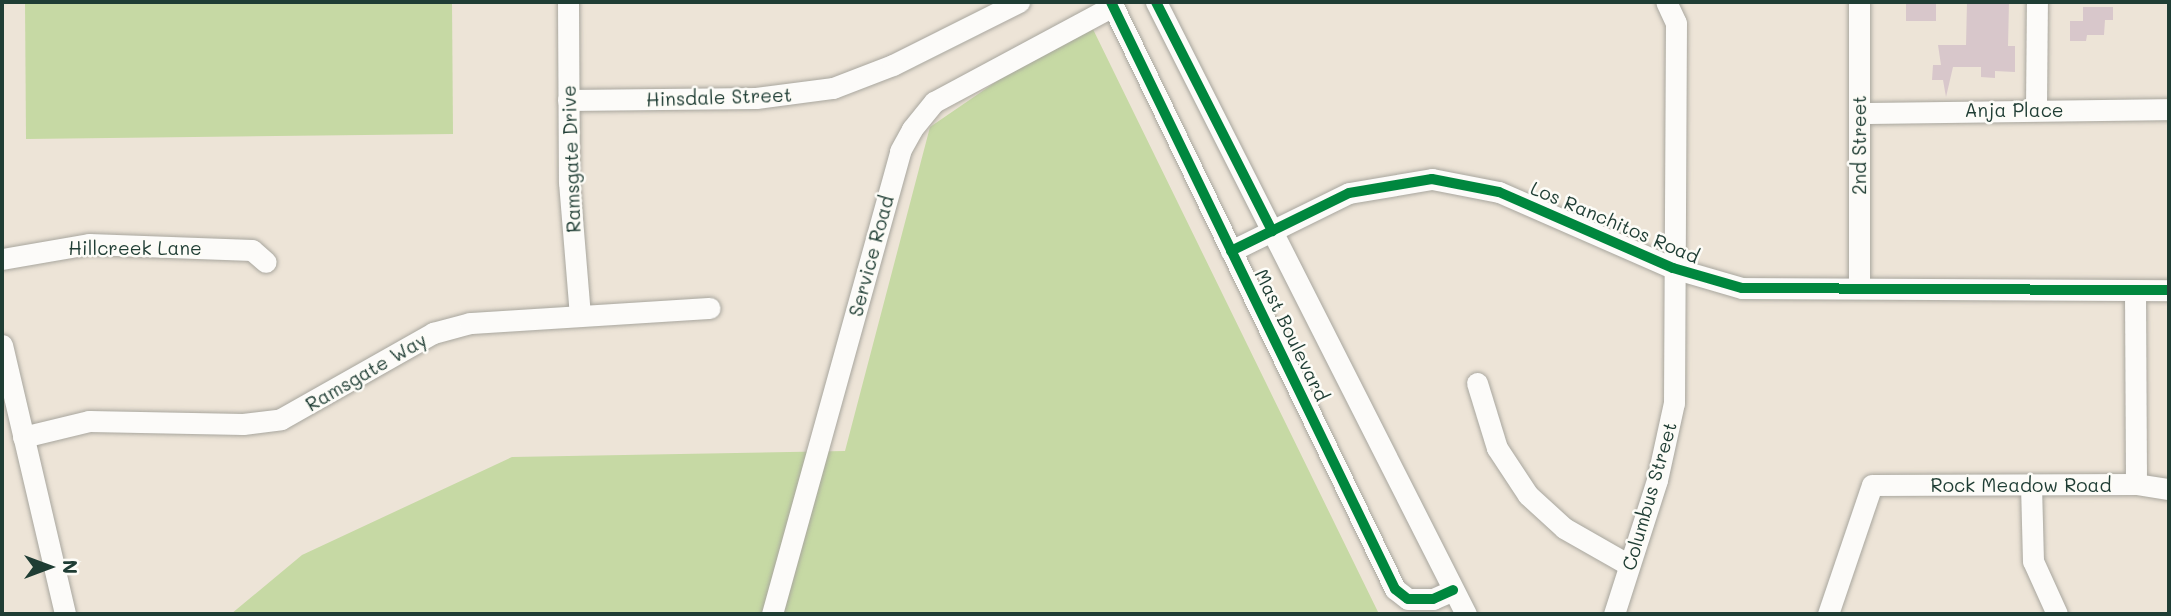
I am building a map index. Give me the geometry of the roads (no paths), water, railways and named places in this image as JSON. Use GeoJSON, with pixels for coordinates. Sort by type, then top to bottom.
{"type":"FeatureCollection","features":[{"type":"Feature","properties":{"kind":"street","name":"Ramsgate Drive"},"geometry":{"type":"LineString","coordinates":[[568,2],[568,100],[580,315]]}},
{"type":"Feature","properties":{"kind":"street","name":"Hinsdale Street"},"geometry":{"type":"LineString","coordinates":[[568,100],[756,98],[833,89],[893,65],[1020,2]]}},
{"type":"Feature","properties":{"kind":"street","name":"Mast Boulevard"},"geometry":{"type":"LineString","coordinates":[[1156,2],[1466,614]]}},
{"type":"Feature","properties":{"kind":"street","name":"Columbus Street"},"geometry":{"type":"LineString","coordinates":[[1614,614],[1657,480],[1674,403],[1676,23],[1666,2]]}},
{"type":"Feature","properties":{"kind":"street","name":"2nd Street"},"geometry":{"type":"LineString","coordinates":[[1859,2],[1860,288]]}},
{"type":"Feature","properties":{"kind":"street"},"geometry":{"type":"LineString","coordinates":[[2036,109],[2037,2]]}},
{"type":"Feature","properties":{"kind":"street","name":"Mast Boulevard"},"geometry":{"type":"LineString","coordinates":[[1112,4],[1395,589],[1409,599],[1433,599],[1453,590]]}},
{"type":"Feature","properties":{"kind":"street","name":"Service Road"},"geometry":{"type":"LineString","coordinates":[[772,614],[906,140],[934,103],[1112,4]]}},
{"type":"Feature","properties":{"kind":"street","name":"Anja Place"},"geometry":{"type":"LineString","coordinates":[[1859,113],[2169,109]]}},
{"type":"Feature","properties":{"kind":"street","name":"Los Ranchitos Road"},"geometry":{"type":"LineString","coordinates":[[1231,251],[1366,188],[1410,180],[1458,181],[1499,192],[1673,268],[1742,288],[2169,290]]}},
{"type":"Feature","properties":{"kind":"street","name":"Hillcreek Lane"},"geometry":{"type":"LineString","coordinates":[[2,259],[30,251],[89,244],[252,250],[266,262]]}},
{"type":"Feature","properties":{"kind":"street"},"geometry":{"type":"LineString","coordinates":[[2135,290],[2136,484]]}},
{"type":"Feature","properties":{"kind":"street","name":"Ramsgate Way"},"geometry":{"type":"LineString","coordinates":[[23,437],[89,421],[243,424],[281,419],[433,333],[471,323],[710,308]]}},
{"type":"Feature","properties":{"kind":"street"},"geometry":{"type":"LineString","coordinates":[[2,345],[65,614]]}},
{"type":"Feature","properties":{"kind":"street"},"geometry":{"type":"LineString","coordinates":[[1477,383],[1497,448],[1528,495],[1563,528],[1629,565]]}},
{"type":"Feature","properties":{"kind":"street","name":"Rock Meadow Road"},"geometry":{"type":"LineString","coordinates":[[1828,614],[1871,485],[2136,484],[2169,489]]}},
{"type":"Feature","properties":{"kind":"street"},"geometry":{"type":"LineString","coordinates":[[2031,485],[2034,561],[2057,614]]}}]}
